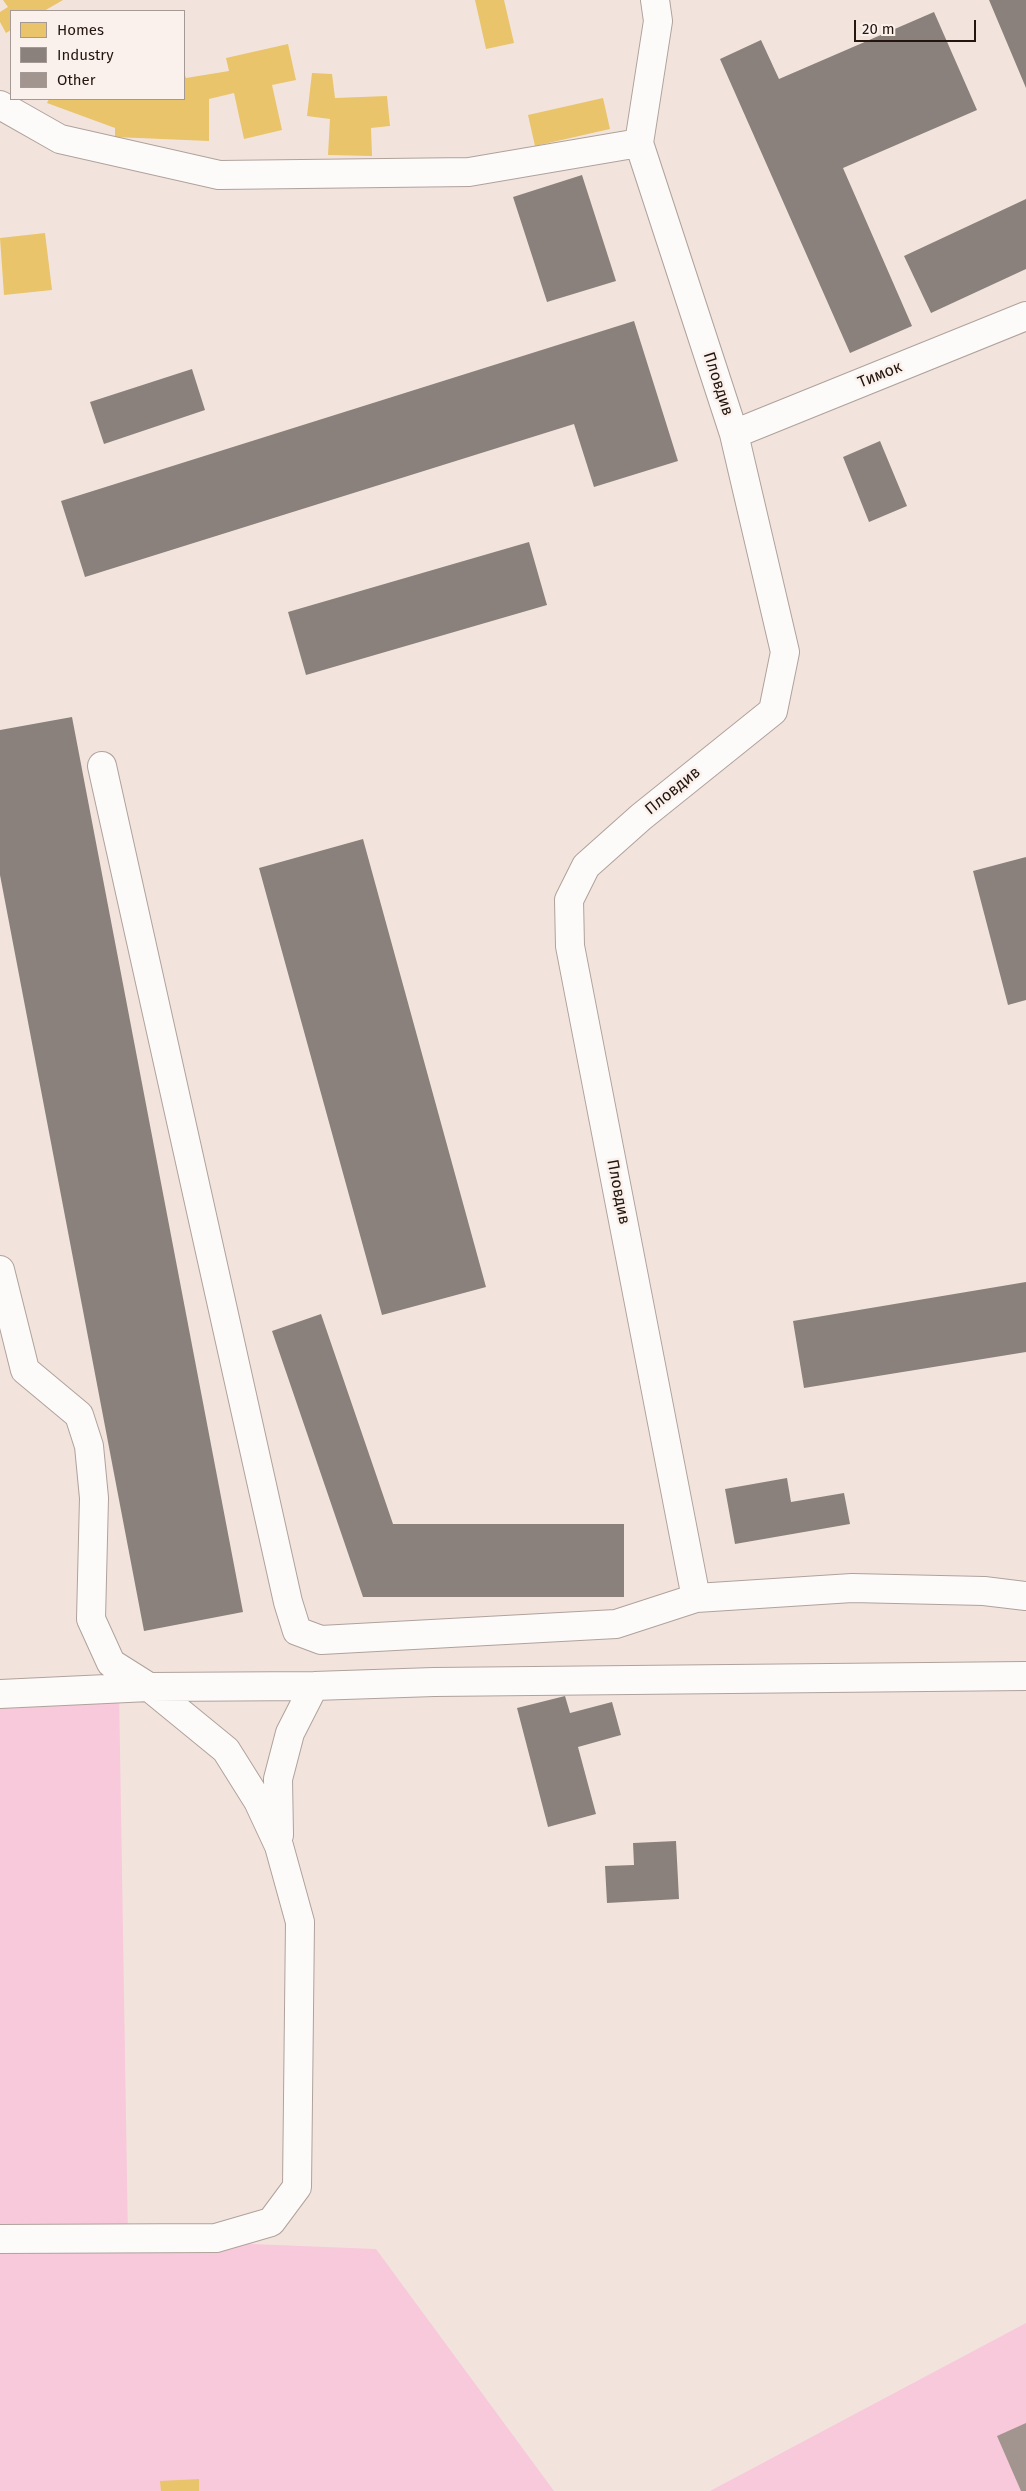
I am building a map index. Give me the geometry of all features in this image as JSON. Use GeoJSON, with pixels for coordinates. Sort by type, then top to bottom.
{"type":"FeatureCollection","features":[{"type":"Feature","properties":{"kind":"street","name":"Пловдив"},"geometry":{"type":"LineString","coordinates":[[655,0],[658,21],[638,143],[734,434],[786,652],[773,711],[641,817],[586,866],[569,900],[570,946],[696,1598]]}},
{"type":"Feature","properties":{"kind":"street"},"geometry":{"type":"LineString","coordinates":[[0,105],[60,139],[220,175],[469,172],[638,143]]}},
{"type":"Feature","properties":{"kind":"street","name":"Тимок"},"geometry":{"type":"LineString","coordinates":[[734,434],[1026,316]]}},
{"type":"Feature","properties":{"kind":"street"},"geometry":{"type":"LineString","coordinates":[[102,766],[288,1602],[297,1630],[321,1640],[616,1624],[696,1598],[852,1588],[984,1591],[1026,1596]]}},
{"type":"Feature","properties":{"kind":"street"},"geometry":{"type":"LineString","coordinates":[[0,1270],[25,1370],[79,1415],[89,1446],[94,1498],[91,1619],[111,1663],[149,1687],[226,1750],[258,1801],[279,1846],[300,1922],[297,2187],[271,2222],[216,2238],[0,2239]]}},
{"type":"Feature","properties":{"kind":"street"},"geometry":{"type":"LineString","coordinates":[[0,1694],[149,1687],[1026,1676]]}},
{"type":"Feature","properties":{"kind":"street"},"geometry":{"type":"LineString","coordinates":[[279,1846],[278,1779],[290,1733],[314,1686]]}},
{"type":"Feature","properties":{"kind":"shaded area"},"geometry":{"type":"Polygon","coordinates":[[[119,1688],[128,2239],[376,2249],[554,2491],[0,2491],[0,1690],[119,1688]]]}},
{"type":"Feature","properties":{"kind":"shaded area"},"geometry":{"type":"Polygon","coordinates":[[[1026,2323],[1026,2491],[710,2491],[1026,2323]]]}},
{"type":"Feature","properties":{"kind":"building: Homes"},"geometry":{"type":"Polygon","coordinates":[[[3,0],[63,0],[46,10],[10,10],[10,31],[6,33],[0,22],[0,12],[8,7],[3,0]]]}},
{"type":"Feature","properties":{"kind":"building: Homes"},"geometry":{"type":"Polygon","coordinates":[[[475,0],[504,0],[514,43],[486,49],[475,0]]]}},
{"type":"Feature","properties":{"kind":"building: Homes"},"geometry":{"type":"Polygon","coordinates":[[[288,44],[296,80],[272,85],[282,130],[244,139],[234,93],[209,99],[209,141],[115,137],[115,128],[47,103],[48,100],[185,100],[185,76],[186,78],[229,71],[226,58],[288,44]]]}},
{"type":"Feature","properties":{"kind":"building: Homes"},"geometry":{"type":"Polygon","coordinates":[[[312,73],[332,74],[335,98],[387,96],[390,126],[371,128],[372,156],[328,155],[330,119],[307,116],[312,73]]]}},
{"type":"Feature","properties":{"kind":"building: Homes"},"geometry":{"type":"Polygon","coordinates":[[[603,98],[610,129],[535,146],[528,115],[603,98]]]}},
{"type":"Feature","properties":{"kind":"building: Homes"},"geometry":{"type":"Polygon","coordinates":[[[45,233],[52,290],[4,295],[0,238],[45,233]]]}},
{"type":"Feature","properties":{"kind":"building: Homes"},"geometry":{"type":"Polygon","coordinates":[[[199,2479],[199,2491],[161,2491],[160,2481],[199,2479]]]}},
{"type":"Feature","properties":{"kind":"building: Industry"},"geometry":{"type":"Polygon","coordinates":[[[989,0],[1026,0],[1026,88],[989,0]]]}},
{"type":"Feature","properties":{"kind":"building: Industry"},"geometry":{"type":"Polygon","coordinates":[[[934,12],[977,110],[843,168],[912,326],[850,353],[720,59],[761,40],[779,79],[934,12]]]}},
{"type":"Feature","properties":{"kind":"building: Industry"},"geometry":{"type":"Polygon","coordinates":[[[582,175],[616,281],[547,302],[513,197],[582,175]]]}},
{"type":"Feature","properties":{"kind":"building: Industry"},"geometry":{"type":"Polygon","coordinates":[[[1026,199],[1026,269],[931,313],[904,256],[1026,199]]]}},
{"type":"Feature","properties":{"kind":"building: Industry"},"geometry":{"type":"Polygon","coordinates":[[[634,321],[678,461],[594,487],[574,424],[85,577],[61,501],[634,321]]]}},
{"type":"Feature","properties":{"kind":"building: Industry"},"geometry":{"type":"Polygon","coordinates":[[[192,369],[205,410],[104,444],[90,402],[192,369]]]}},
{"type":"Feature","properties":{"kind":"building: Industry"},"geometry":{"type":"Polygon","coordinates":[[[880,441],[907,506],[869,522],[843,457],[880,441]]]}},
{"type":"Feature","properties":{"kind":"building: Industry"},"geometry":{"type":"Polygon","coordinates":[[[529,542],[547,605],[306,675],[288,612],[529,542]]]}},
{"type":"Feature","properties":{"kind":"building: Industry"},"geometry":{"type":"Polygon","coordinates":[[[72,717],[243,1612],[144,1631],[0,875],[0,730],[72,717]]]}},
{"type":"Feature","properties":{"kind":"building: Industry"},"geometry":{"type":"Polygon","coordinates":[[[363,839],[486,1287],[382,1315],[259,868],[363,839]]]}},
{"type":"Feature","properties":{"kind":"building: Industry"},"geometry":{"type":"Polygon","coordinates":[[[1026,857],[1026,1000],[1008,1005],[973,871],[1026,857]]]}},
{"type":"Feature","properties":{"kind":"building: Industry"},"geometry":{"type":"Polygon","coordinates":[[[1026,1282],[1026,1352],[804,1388],[793,1321],[1026,1282]]]}},
{"type":"Feature","properties":{"kind":"building: Industry"},"geometry":{"type":"Polygon","coordinates":[[[321,1314],[393,1524],[624,1524],[624,1597],[363,1597],[272,1331],[321,1314]]]}},
{"type":"Feature","properties":{"kind":"building: Industry"},"geometry":{"type":"Polygon","coordinates":[[[787,1478],[791,1502],[844,1493],[850,1524],[735,1544],[725,1489],[787,1478]]]}},
{"type":"Feature","properties":{"kind":"building: Industry"},"geometry":{"type":"Polygon","coordinates":[[[565,1696],[570,1713],[612,1702],[621,1735],[578,1747],[596,1814],[548,1827],[517,1708],[565,1696]]]}},
{"type":"Feature","properties":{"kind":"building: Industry"},"geometry":{"type":"Polygon","coordinates":[[[676,1841],[679,1899],[607,1903],[605,1866],[634,1865],[633,1843],[676,1841]]]}},
{"type":"Feature","properties":{"kind":"building: Other"},"geometry":{"type":"Polygon","coordinates":[[[1026,2423],[1026,2491],[1021,2491],[997,2436],[1026,2423]]]}}]}
